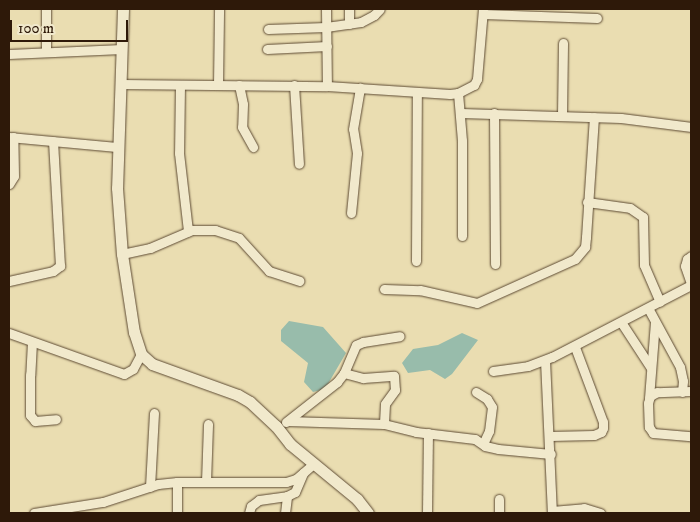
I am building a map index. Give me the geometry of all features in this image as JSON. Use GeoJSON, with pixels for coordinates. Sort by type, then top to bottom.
{"type":"FeatureCollection","features":[{"type":"Feature","properties":{"kind":"street"},"geometry":{"type":"LineString","coordinates":[[46,9],[46,52]]}},
{"type":"Feature","properties":{"kind":"street"},"geometry":{"type":"LineString","coordinates":[[123,9],[116,188],[122,254],[134,332],[141,354],[152,364],[238,395],[250,402],[276,426],[290,444],[357,499],[368,513]]}},
{"type":"Feature","properties":{"kind":"street"},"geometry":{"type":"LineString","coordinates":[[218,85],[219,9]]}},
{"type":"Feature","properties":{"kind":"street"},"geometry":{"type":"LineString","coordinates":[[326,9],[327,86]]}},
{"type":"Feature","properties":{"kind":"street"},"geometry":{"type":"LineString","coordinates":[[349,9],[349,24]]}},
{"type":"Feature","properties":{"kind":"street"},"geometry":{"type":"LineString","coordinates":[[268,29],[326,27],[349,24],[368,20],[380,9]]}},
{"type":"Feature","properties":{"kind":"street"},"geometry":{"type":"LineString","coordinates":[[121,84],[327,86],[450,94],[474,84],[477,79],[483,11],[563,12],[597,18]]}},
{"type":"Feature","properties":{"kind":"street"},"geometry":{"type":"LineString","coordinates":[[562,116],[563,43]]}},
{"type":"Feature","properties":{"kind":"street"},"geometry":{"type":"LineString","coordinates":[[267,49],[326,46]]}},
{"type":"Feature","properties":{"kind":"street"},"geometry":{"type":"LineString","coordinates":[[9,54],[122,49]]}},
{"type":"Feature","properties":{"kind":"street"},"geometry":{"type":"LineString","coordinates":[[180,85],[179,153],[188,231]]}},
{"type":"Feature","properties":{"kind":"street"},"geometry":{"type":"LineString","coordinates":[[239,85],[243,104],[242,127],[253,147]]}},
{"type":"Feature","properties":{"kind":"street"},"geometry":{"type":"LineString","coordinates":[[294,85],[299,164]]}},
{"type":"Feature","properties":{"kind":"street"},"geometry":{"type":"LineString","coordinates":[[351,213],[357,153],[353,129],[360,88]]}},
{"type":"Feature","properties":{"kind":"street"},"geometry":{"type":"LineString","coordinates":[[416,261],[417,92]]}},
{"type":"Feature","properties":{"kind":"street"},"geometry":{"type":"LineString","coordinates":[[458,92],[461,113],[462,236]]}},
{"type":"Feature","properties":{"kind":"street"},"geometry":{"type":"LineString","coordinates":[[461,113],[621,118],[691,126]]}},
{"type":"Feature","properties":{"kind":"street"},"geometry":{"type":"LineString","coordinates":[[494,113],[495,264]]}},
{"type":"Feature","properties":{"kind":"street"},"geometry":{"type":"LineString","coordinates":[[384,289],[420,290],[470,302],[484,301],[568,263],[580,254],[586,237],[594,117]]}},
{"type":"Feature","properties":{"kind":"street"},"geometry":{"type":"LineString","coordinates":[[9,184],[14,176],[11,137],[117,146]]}},
{"type":"Feature","properties":{"kind":"street"},"geometry":{"type":"LineString","coordinates":[[9,281],[53,272],[60,266],[53,141]]}},
{"type":"Feature","properties":{"kind":"street"},"geometry":{"type":"LineString","coordinates":[[588,202],[630,208],[643,217],[644,265],[660,302]]}},
{"type":"Feature","properties":{"kind":"street"},"geometry":{"type":"LineString","coordinates":[[122,254],[150,248],[188,231],[202,229],[231,234],[245,243],[269,271],[299,281]]}},
{"type":"Feature","properties":{"kind":"street"},"geometry":{"type":"LineString","coordinates":[[493,370],[517,368],[545,360],[660,302],[691,284],[685,262],[691,256]]}},
{"type":"Feature","properties":{"kind":"street"},"geometry":{"type":"LineString","coordinates":[[648,308],[682,373],[687,391],[657,392],[649,398]]}},
{"type":"Feature","properties":{"kind":"street"},"geometry":{"type":"LineString","coordinates":[[621,322],[650,368]]}},
{"type":"Feature","properties":{"kind":"street"},"geometry":{"type":"LineString","coordinates":[[655,322],[650,368],[649,427],[653,433],[691,436]]}},
{"type":"Feature","properties":{"kind":"street"},"geometry":{"type":"LineString","coordinates":[[9,333],[124,374],[133,369],[141,354]]}},
{"type":"Feature","properties":{"kind":"street"},"geometry":{"type":"LineString","coordinates":[[276,426],[288,420],[325,392],[344,373],[356,345],[363,342],[400,336]]}},
{"type":"Feature","properties":{"kind":"street"},"geometry":{"type":"LineString","coordinates":[[32,342],[30,415],[35,421],[56,419]]}},
{"type":"Feature","properties":{"kind":"street"},"geometry":{"type":"LineString","coordinates":[[550,436],[594,435],[601,432],[603,428],[603,422],[575,346]]}},
{"type":"Feature","properties":{"kind":"street"},"geometry":{"type":"LineString","coordinates":[[545,360],[551,454],[552,512],[584,508],[593,509],[600,513]]}},
{"type":"Feature","properties":{"kind":"street"},"geometry":{"type":"LineString","coordinates":[[344,373],[363,378],[394,376],[395,390],[385,404],[384,424]]}},
{"type":"Feature","properties":{"kind":"street"},"geometry":{"type":"LineString","coordinates":[[476,392],[486,399],[492,407],[490,431],[483,444]]}},
{"type":"Feature","properties":{"kind":"street"},"geometry":{"type":"LineString","coordinates":[[150,487],[154,413]]}},
{"type":"Feature","properties":{"kind":"street"},"geometry":{"type":"LineString","coordinates":[[288,420],[384,424],[428,433],[475,439],[498,450],[551,454]]}},
{"type":"Feature","properties":{"kind":"street"},"geometry":{"type":"LineString","coordinates":[[206,482],[208,424]]}},
{"type":"Feature","properties":{"kind":"street"},"geometry":{"type":"LineString","coordinates":[[427,513],[428,433]]}},
{"type":"Feature","properties":{"kind":"street"},"geometry":{"type":"LineString","coordinates":[[34,513],[103,502],[150,487],[177,482],[286,482],[296,478],[313,464]]}},
{"type":"Feature","properties":{"kind":"street"},"geometry":{"type":"LineString","coordinates":[[249,513],[250,506],[259,500],[286,496],[298,488],[303,473]]}},
{"type":"Feature","properties":{"kind":"street"},"geometry":{"type":"LineString","coordinates":[[177,482],[177,513]]}},
{"type":"Feature","properties":{"kind":"street"},"geometry":{"type":"LineString","coordinates":[[285,513],[286,496]]}},
{"type":"Feature","properties":{"kind":"street"},"geometry":{"type":"LineString","coordinates":[[499,499],[499,513]]}},
{"type":"Feature","properties":{"kind":"shaded area"},"geometry":{"type":"Polygon","coordinates":[[[289,321],[323,327],[346,353],[325,389],[313,392],[304,382],[308,363],[281,341],[281,330],[289,321]]]}},
{"type":"Feature","properties":{"kind":"shaded area"},"geometry":{"type":"Polygon","coordinates":[[[462,333],[478,340],[452,374],[445,379],[430,370],[408,373],[402,363],[413,349],[438,345],[462,333]]]}}]}
